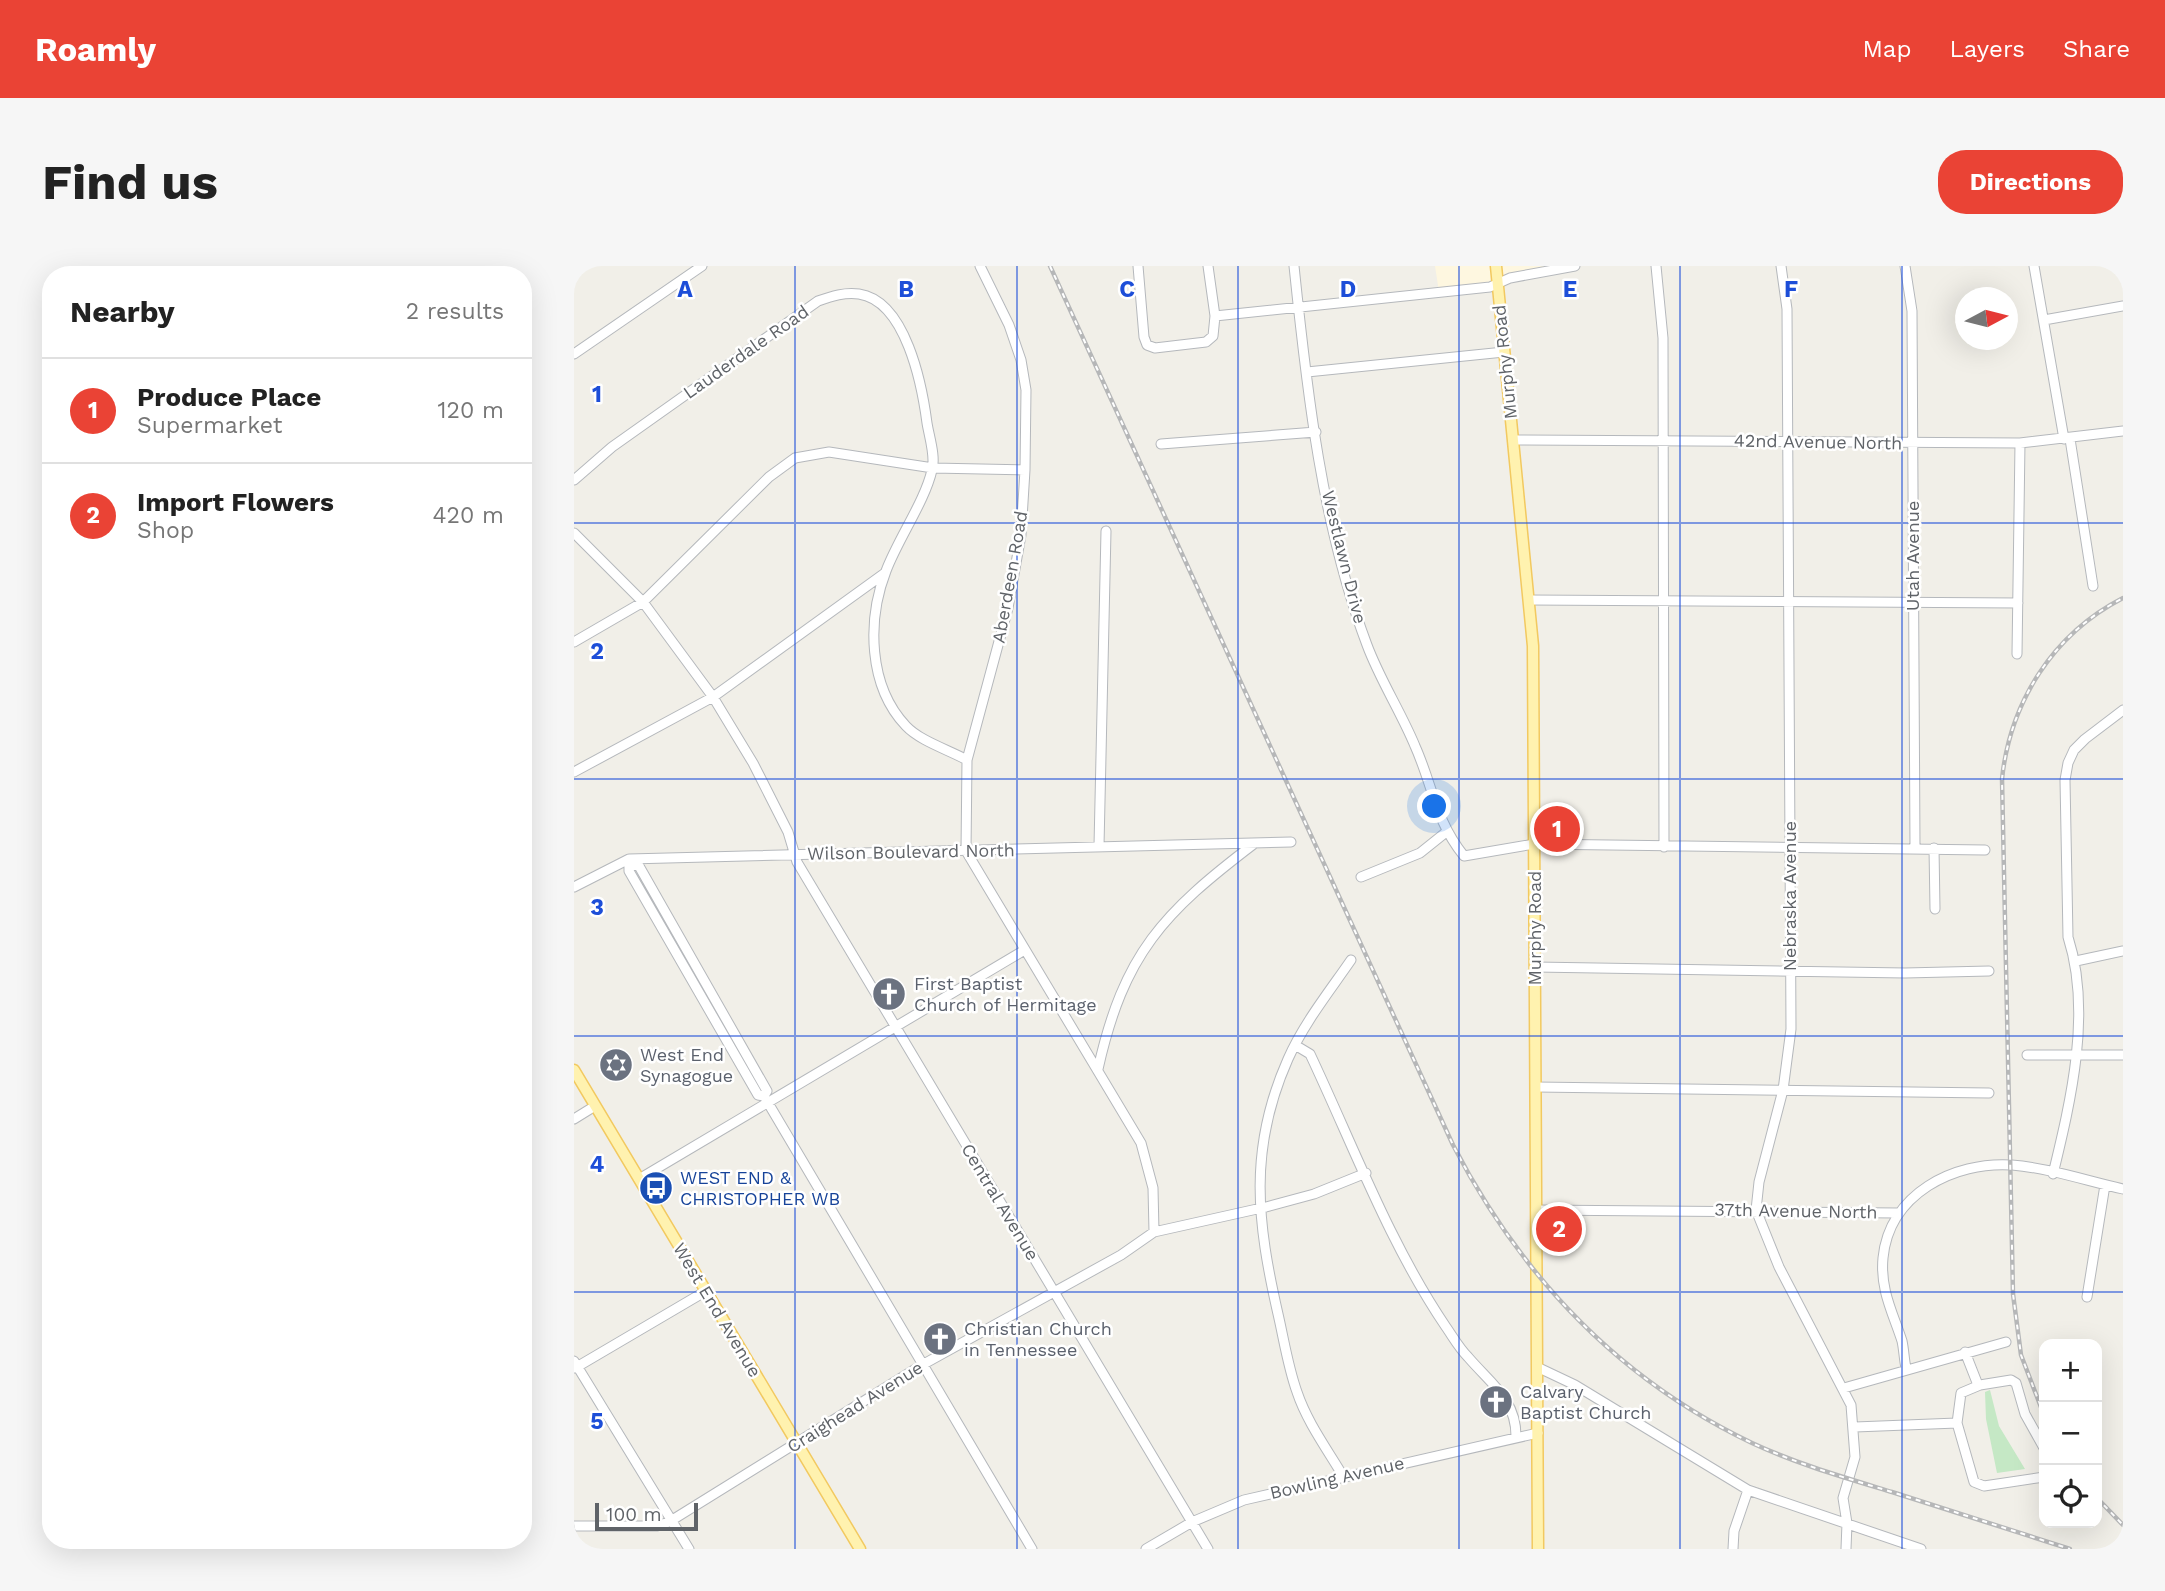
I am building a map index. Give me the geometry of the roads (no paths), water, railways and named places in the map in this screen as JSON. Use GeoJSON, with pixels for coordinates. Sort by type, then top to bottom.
{"type":"FeatureCollection","features":[{"type":"Feature","properties":{"kind":"main road","name":"Murphy Road"},"geometry":{"type":"LineString","coordinates":[[1496,266],[1533,646],[1538,1549]]}},
{"type":"Feature","properties":{"kind":"main road","name":"West End Avenue"},"geometry":{"type":"LineString","coordinates":[[574,1070],[860,1549]]}},
{"type":"Feature","properties":{"kind":"street"},"geometry":{"type":"LineString","coordinates":[[574,354],[702,266]]}},
{"type":"Feature","properties":{"kind":"street","name":"Aberdeen Road"},"geometry":{"type":"LineString","coordinates":[[966,851],[967,760],[1008,608],[1021,535],[1025,470],[1026,390],[1021,360],[1009,325],[980,266]]}},
{"type":"Feature","properties":{"kind":"street"},"geometry":{"type":"LineString","coordinates":[[1138,266],[1144,337],[1147,345],[1155,348],[1206,342],[1213,336],[1215,316],[1208,266]]}},
{"type":"Feature","properties":{"kind":"street","name":"Westlawn Drive"},"geometry":{"type":"LineString","coordinates":[[1294,266],[1307,372],[1329,509],[1367,646],[1416,748],[1445,833]]}},
{"type":"Feature","properties":{"kind":"street"},"geometry":{"type":"LineString","coordinates":[[1215,316],[1298,309],[1497,283],[1510,278],[1575,266]]}},
{"type":"Feature","properties":{"kind":"street"},"geometry":{"type":"LineString","coordinates":[[1656,266],[1662,312],[1664,847]]}},
{"type":"Feature","properties":{"kind":"street","name":"Nebraska Avenue"},"geometry":{"type":"LineString","coordinates":[[1781,266],[1787,309],[1791,1028],[1783,1090],[1759,1182],[1756,1210],[1779,1267],[1852,1405],[1855,1457],[1843,1498]]}},
{"type":"Feature","properties":{"kind":"street","name":"Utah Avenue"},"geometry":{"type":"LineString","coordinates":[[1905,266],[1912,311],[1915,847]]}},
{"type":"Feature","properties":{"kind":"street"},"geometry":{"type":"LineString","coordinates":[[2035,266],[2093,586]]}},
{"type":"Feature","properties":{"kind":"street","name":"Lauderdale Road"},"geometry":{"type":"LineString","coordinates":[[574,480],[612,447],[818,301],[840,294],[862,294],[879,304],[903,331],[921,379],[933,468]]}},
{"type":"Feature","properties":{"kind":"street"},"geometry":{"type":"LineString","coordinates":[[2044,320],[2123,306]]}},
{"type":"Feature","properties":{"kind":"street"},"geometry":{"type":"LineString","coordinates":[[1307,372],[1504,352]]}},
{"type":"Feature","properties":{"kind":"street","name":"42nd Avenue North"},"geometry":{"type":"LineString","coordinates":[[1513,440],[2020,443],[2123,431]]}},
{"type":"Feature","properties":{"kind":"street"},"geometry":{"type":"LineString","coordinates":[[1161,444],[1316,432]]}},
{"type":"Feature","properties":{"kind":"street"},"geometry":{"type":"LineString","coordinates":[[2017,654],[2020,443]]}},
{"type":"Feature","properties":{"kind":"street"},"geometry":{"type":"LineString","coordinates":[[574,642],[643,602],[769,477],[795,458],[829,452],[933,468],[1025,470]]}},
{"type":"Feature","properties":{"kind":"street"},"geometry":{"type":"LineString","coordinates":[[933,468],[885,573],[872,632],[877,665],[889,703],[908,728],[967,760]]}},
{"type":"Feature","properties":{"kind":"street"},"geometry":{"type":"LineString","coordinates":[[1099,846],[1106,531]]}},
{"type":"Feature","properties":{"kind":"street","name":"Central Avenue"},"geometry":{"type":"LineString","coordinates":[[574,533],[643,602],[713,697],[753,763],[788,832],[793,855],[1208,1549]]}},
{"type":"Feature","properties":{"kind":"street"},"geometry":{"type":"LineString","coordinates":[[574,772],[713,697],[885,573]]}},
{"type":"Feature","properties":{"kind":"street"},"geometry":{"type":"LineString","coordinates":[[1529,600],[2018,603]]}},
{"type":"Feature","properties":{"kind":"street"},"geometry":{"type":"LineString","coordinates":[[2053,1174],[2078,1055],[2076,961],[2068,937],[2065,780],[2074,750],[2123,710]]}},
{"type":"Feature","properties":{"kind":"street"},"geometry":{"type":"LineString","coordinates":[[1361,877],[1420,853],[1445,833],[1464,856],[1534,844],[1985,850]]}},
{"type":"Feature","properties":{"kind":"street","name":"Wilson Boulevard North"},"geometry":{"type":"LineString","coordinates":[[574,887],[630,862],[1292,842]]}},
{"type":"Feature","properties":{"kind":"street"},"geometry":{"type":"LineString","coordinates":[[1098,1069],[1119,996],[1148,944],[1169,915],[1200,885],[1255,843]]}},
{"type":"Feature","properties":{"kind":"street"},"geometry":{"type":"LineString","coordinates":[[1934,848],[1935,909]]}},
{"type":"Feature","properties":{"kind":"street"},"geometry":{"type":"LineString","coordinates":[[966,851],[1023,951],[1098,1069],[1141,1143],[1153,1188],[1154,1232]]}},
{"type":"Feature","properties":{"kind":"street"},"geometry":{"type":"LineString","coordinates":[[630,862],[629,871],[677,958],[758,1095],[766,1100],[1032,1549]]}},
{"type":"Feature","properties":{"kind":"street"},"geometry":{"type":"LineString","coordinates":[[639,1179],[766,1100],[1023,951]]}},
{"type":"Feature","properties":{"kind":"street"},"geometry":{"type":"LineString","coordinates":[[2076,961],[2123,951]]}},
{"type":"Feature","properties":{"kind":"street"},"geometry":{"type":"LineString","coordinates":[[1343,1476],[1297,1393],[1273,1290],[1259,1209],[1262,1143],[1271,1106],[1295,1045],[1351,960]]}},
{"type":"Feature","properties":{"kind":"street"},"geometry":{"type":"LineString","coordinates":[[1535,967],[1989,971]]}},
{"type":"Feature","properties":{"kind":"street"},"geometry":{"type":"LineString","coordinates":[[1295,1045],[1310,1054],[1394,1237],[1430,1303],[1466,1355],[1509,1403],[1516,1436]]}},
{"type":"Feature","properties":{"kind":"street"},"geometry":{"type":"LineString","coordinates":[[2027,1055],[2123,1055]]}},
{"type":"Feature","properties":{"kind":"street"},"geometry":{"type":"LineString","coordinates":[[1536,1087],[1989,1093]]}},
{"type":"Feature","properties":{"kind":"street"},"geometry":{"type":"LineString","coordinates":[[574,1119],[595,1106]]}},
{"type":"Feature","properties":{"kind":"street","name":"37th Avenue North"},"geometry":{"type":"LineString","coordinates":[[1536,1210],[1898,1213],[1933,1182],[1977,1165],[2013,1165],[2123,1189]]}},
{"type":"Feature","properties":{"kind":"street","name":"Craighead Avenue"},"geometry":{"type":"LineString","coordinates":[[574,1526],[657,1526],[669,1522],[922,1365],[1053,1290],[1121,1255],[1154,1232],[1314,1194],[1366,1173]]}},
{"type":"Feature","properties":{"kind":"street"},"geometry":{"type":"LineString","coordinates":[[2087,1297],[2105,1185]]}},
{"type":"Feature","properties":{"kind":"street"},"geometry":{"type":"LineString","coordinates":[[1898,1213],[1884,1250],[1883,1275],[1886,1301],[1901,1338],[1906,1368]]}},
{"type":"Feature","properties":{"kind":"street"},"geometry":{"type":"LineString","coordinates":[[688,1549],[575,1365],[706,1291]]}},
{"type":"Feature","properties":{"kind":"street"},"geometry":{"type":"LineString","coordinates":[[1844,1388],[1906,1368],[2006,1342]]}},
{"type":"Feature","properties":{"kind":"street"},"geometry":{"type":"LineString","coordinates":[[1965,1352],[1978,1385]]}},
{"type":"Feature","properties":{"kind":"street"},"geometry":{"type":"LineString","coordinates":[[1537,1367],[1575,1385],[1748,1490],[1921,1549]]}},
{"type":"Feature","properties":{"kind":"street"},"geometry":{"type":"LineString","coordinates":[[2039,1439],[2025,1414],[2016,1383],[2011,1380],[1978,1385],[1961,1392],[1957,1423],[1970,1477],[1978,1485],[2039,1478]]}},
{"type":"Feature","properties":{"kind":"street"},"geometry":{"type":"LineString","coordinates":[[1855,1427],[1957,1423]]}},
{"type":"Feature","properties":{"kind":"street","name":"Bowling Avenue"},"geometry":{"type":"LineString","coordinates":[[1146,1549],[1192,1522],[1244,1500],[1538,1433]]}},
{"type":"Feature","properties":{"kind":"street"},"geometry":{"type":"LineString","coordinates":[[1733,1549],[1734,1531],[1748,1490]]}},
{"type":"Feature","properties":{"kind":"street"},"geometry":{"type":"LineString","coordinates":[[1828,1516],[1843,1498]]}},
{"type":"Feature","properties":{"kind":"street"},"geometry":{"type":"LineString","coordinates":[[1843,1498],[1847,1523],[1846,1549]]}},
{"type":"Feature","properties":{"kind":"railway"},"geometry":{"type":"LineString","coordinates":[[1050,266],[1453,1145],[1480,1193],[1542,1280],[1616,1355],[1658,1388],[1703,1417],[1752,1443],[1786,1458],[2070,1549]]}},
{"type":"Feature","properties":{"kind":"railway"},"geometry":{"type":"LineString","coordinates":[[2039,1402],[2021,1355],[2013,1294],[2002,779],[2014,723],[2039,673],[2076,631],[2123,598]]}},
{"type":"Feature","properties":{"kind":"railway"},"geometry":{"type":"LineString","coordinates":[[2102,1503],[2123,1525]]}},
{"type":"Feature","properties":{"kind":"place","name":"Produce Place"},"geometry":{"type":"Point","coordinates":[1557,829]}},
{"type":"Feature","properties":{"kind":"place","name":"First Baptist Church of Hermitage"},"geometry":{"type":"Point","coordinates":[889,994]}},
{"type":"Feature","properties":{"kind":"place","name":"West End Synagogue"},"geometry":{"type":"Point","coordinates":[616,1065]}},
{"type":"Feature","properties":{"kind":"place","name":"WEST END & CHRISTOPHER WB"},"geometry":{"type":"Point","coordinates":[656,1188]}},
{"type":"Feature","properties":{"kind":"place","name":"Import Flowers"},"geometry":{"type":"Point","coordinates":[1559,1229]}},
{"type":"Feature","properties":{"kind":"place","name":"Christian Church in Tennessee"},"geometry":{"type":"Point","coordinates":[940,1339]}},
{"type":"Feature","properties":{"kind":"place","name":"Calvary Baptist Church"},"geometry":{"type":"Point","coordinates":[1496,1402]}}]}
